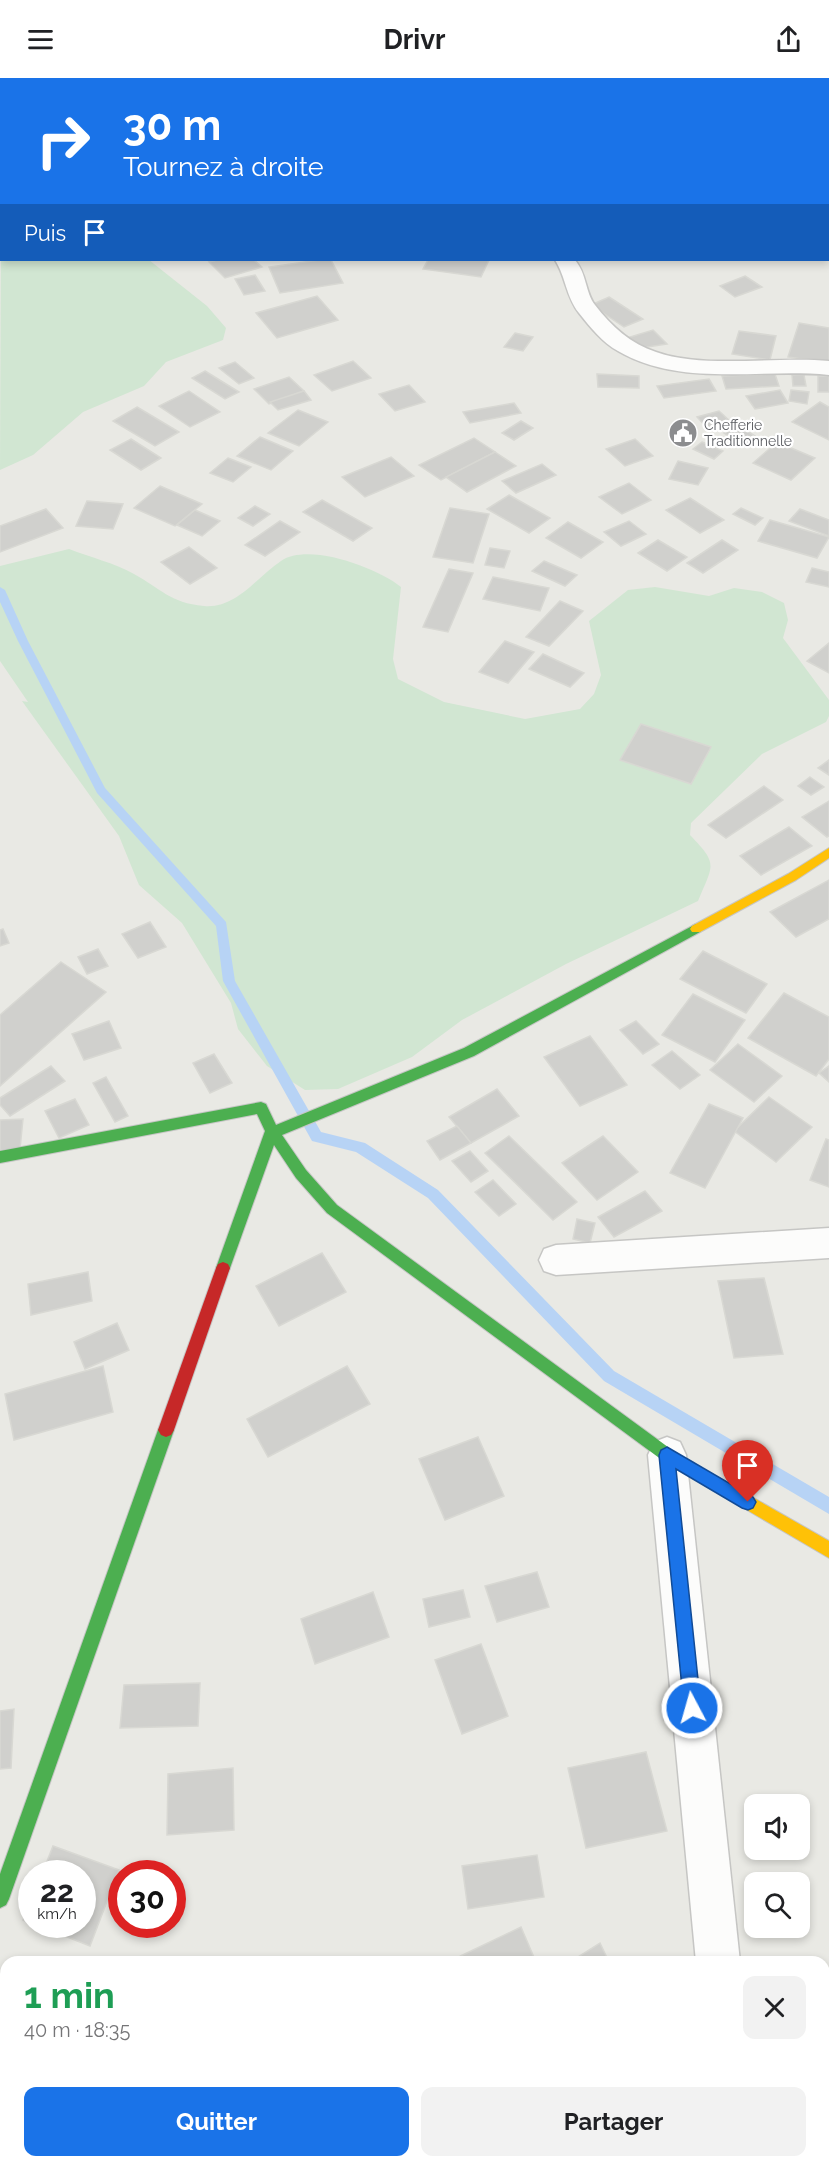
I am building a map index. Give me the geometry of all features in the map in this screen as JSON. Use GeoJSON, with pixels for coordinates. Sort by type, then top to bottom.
{"type":"FeatureCollection","features":[{"type":"Feature","properties":{"kind":"street"},"geometry":{"type":"LineString","coordinates":[[566,261],[576,273],[579,296],[585,307],[624,346],[638,353],[686,364],[829,368]]}},
{"type":"Feature","properties":{"kind":"street"},"geometry":{"type":"LineString","coordinates":[[0,1899],[271,1133],[469,1052],[792,877],[829,852]]}},
{"type":"Feature","properties":{"kind":"street"},"geometry":{"type":"LineString","coordinates":[[0,1157],[261,1108],[271,1133],[299,1174],[332,1209],[667,1455],[829,1550]]}},
{"type":"Feature","properties":{"kind":"street"},"geometry":{"type":"LineString","coordinates":[[556,1260],[829,1243]]}},
{"type":"Feature","properties":{"kind":"street"},"geometry":{"type":"LineString","coordinates":[[667,1455],[717,1956]]}},
{"type":"Feature","properties":{"kind":"green space"},"geometry":{"type":"Polygon","coordinates":[[[1,261],[150,261],[207,306],[226,328],[223,340],[166,362],[144,386],[83,412],[33,455],[0,470],[1,261]]]}},
{"type":"Feature","properties":{"kind":"green space"},"geometry":{"type":"Polygon","coordinates":[[[69,549],[126,570],[182,602],[204,606],[216,606],[236,597],[281,561],[293,556],[308,554],[325,556],[360,565],[401,587],[393,659],[398,679],[444,702],[525,719],[580,709],[594,694],[601,675],[589,621],[628,590],[655,587],[709,596],[734,588],[762,592],[784,603],[788,620],[783,638],[829,700],[829,716],[826,722],[762,754],[691,823],[690,835],[706,853],[710,865],[710,872],[698,901],[566,964],[462,1020],[412,1057],[338,1089],[305,1090],[267,1066],[238,1029],[231,1003],[182,923],[139,885],[119,836],[22,701],[28,702],[0,661],[0,566],[69,549]]]}},
{"type":"Feature","properties":{"kind":"building"},"geometry":{"type":"Polygon","coordinates":[[[255,261],[262,267],[225,278],[209,262],[255,261]]]}},
{"type":"Feature","properties":{"kind":"building"},"geometry":{"type":"Polygon","coordinates":[[[312,261],[332,261],[343,283],[280,293],[269,267],[312,261]]]}},
{"type":"Feature","properties":{"kind":"building"},"geometry":{"type":"Polygon","coordinates":[[[427,261],[489,261],[481,277],[423,269],[427,261]]]}},
{"type":"Feature","properties":{"kind":"building"},"geometry":{"type":"Polygon","coordinates":[[[255,275],[265,291],[244,295],[235,279],[255,275]]]}},
{"type":"Feature","properties":{"kind":"building"},"geometry":{"type":"Polygon","coordinates":[[[745,276],[762,287],[735,297],[720,286],[745,276]]]}},
{"type":"Feature","properties":{"kind":"building"},"geometry":{"type":"Polygon","coordinates":[[[317,296],[338,320],[277,338],[256,313],[317,296]]]}},
{"type":"Feature","properties":{"kind":"building"},"geometry":{"type":"Polygon","coordinates":[[[609,297],[643,319],[624,327],[591,305],[609,297]]]}},
{"type":"Feature","properties":{"kind":"building"},"geometry":{"type":"Polygon","coordinates":[[[799,323],[829,328],[829,363],[788,357],[799,323]]]}},
{"type":"Feature","properties":{"kind":"building"},"geometry":{"type":"Polygon","coordinates":[[[653,330],[667,344],[641,348],[620,340],[653,330]]]}},
{"type":"Feature","properties":{"kind":"building"},"geometry":{"type":"Polygon","coordinates":[[[739,331],[776,336],[770,360],[732,354],[739,331]]]}},
{"type":"Feature","properties":{"kind":"building"},"geometry":{"type":"Polygon","coordinates":[[[515,333],[533,337],[523,351],[504,347],[515,333]]]}},
{"type":"Feature","properties":{"kind":"building"},"geometry":{"type":"Polygon","coordinates":[[[353,361],[371,378],[332,391],[314,375],[353,361]]]}},
{"type":"Feature","properties":{"kind":"building"},"geometry":{"type":"Polygon","coordinates":[[[235,362],[254,378],[239,384],[219,368],[235,362]]]}},
{"type":"Feature","properties":{"kind":"building"},"geometry":{"type":"Polygon","coordinates":[[[205,371],[239,392],[225,399],[192,378],[205,371]]]}},
{"type":"Feature","properties":{"kind":"building"},"geometry":{"type":"Polygon","coordinates":[[[597,374],[639,376],[639,388],[598,387],[597,374]]]}},
{"type":"Feature","properties":{"kind":"building"},"geometry":{"type":"Polygon","coordinates":[[[775,374],[779,386],[726,389],[722,376],[775,374]]]}},
{"type":"Feature","properties":{"kind":"building"},"geometry":{"type":"Polygon","coordinates":[[[792,375],[804,375],[806,386],[793,386],[792,375]]]}},
{"type":"Feature","properties":{"kind":"building"},"geometry":{"type":"Polygon","coordinates":[[[818,376],[829,376],[829,392],[818,392],[818,376]]]}},
{"type":"Feature","properties":{"kind":"building"},"geometry":{"type":"Polygon","coordinates":[[[289,377],[304,391],[269,404],[254,389],[289,377]]]}},
{"type":"Feature","properties":{"kind":"building"},"geometry":{"type":"Polygon","coordinates":[[[709,379],[716,391],[664,398],[657,386],[709,379]]]}},
{"type":"Feature","properties":{"kind":"building"},"geometry":{"type":"Polygon","coordinates":[[[409,385],[425,402],[395,411],[379,394],[409,385]]]}},
{"type":"Feature","properties":{"kind":"building"},"geometry":{"type":"Polygon","coordinates":[[[780,390],[788,403],[755,409],[746,396],[780,390]]]}},
{"type":"Feature","properties":{"kind":"building"},"geometry":{"type":"Polygon","coordinates":[[[791,390],[809,392],[807,404],[789,401],[791,390]]]}},
{"type":"Feature","properties":{"kind":"building"},"geometry":{"type":"Polygon","coordinates":[[[189,391],[220,412],[190,427],[159,406],[189,391]]]}},
{"type":"Feature","properties":{"kind":"building"},"geometry":{"type":"Polygon","coordinates":[[[304,391],[311,400],[278,410],[270,402],[304,391]]]}},
{"type":"Feature","properties":{"kind":"building"},"geometry":{"type":"Polygon","coordinates":[[[820,402],[829,407],[829,440],[792,422],[820,402]]]}},
{"type":"Feature","properties":{"kind":"building"},"geometry":{"type":"Polygon","coordinates":[[[514,403],[521,413],[470,423],[463,412],[514,403]]]}},
{"type":"Feature","properties":{"kind":"building"},"geometry":{"type":"Polygon","coordinates":[[[137,407],[179,432],[155,446],[113,421],[137,407]]]}},
{"type":"Feature","properties":{"kind":"building"},"geometry":{"type":"Polygon","coordinates":[[[298,410],[328,422],[299,446],[268,433],[298,410]]]}},
{"type":"Feature","properties":{"kind":"building"},"geometry":{"type":"Polygon","coordinates":[[[719,411],[733,424],[710,431],[697,417],[719,411]]]}},
{"type":"Feature","properties":{"kind":"building"},"geometry":{"type":"Polygon","coordinates":[[[521,421],[533,428],[514,440],[502,433],[521,421]]]}},
{"type":"Feature","properties":{"kind":"building"},"geometry":{"type":"Polygon","coordinates":[[[738,425],[758,438],[744,446],[724,433],[738,425]]]}},
{"type":"Feature","properties":{"kind":"building"},"geometry":{"type":"Polygon","coordinates":[[[260,437],[293,451],[271,470],[237,456],[260,437]]]}},
{"type":"Feature","properties":{"kind":"building"},"geometry":{"type":"Polygon","coordinates":[[[474,438],[495,452],[441,480],[419,465],[474,438]]]}},
{"type":"Feature","properties":{"kind":"building"},"geometry":{"type":"Polygon","coordinates":[[[131,439],[161,458],[141,470],[110,450],[131,439]]]}},
{"type":"Feature","properties":{"kind":"building"},"geometry":{"type":"Polygon","coordinates":[[[635,439],[653,456],[625,466],[606,449],[635,439]]]}},
{"type":"Feature","properties":{"kind":"building"},"geometry":{"type":"Polygon","coordinates":[[[702,442],[723,451],[714,459],[693,449],[702,442]]]}},
{"type":"Feature","properties":{"kind":"building"},"geometry":{"type":"Polygon","coordinates":[[[777,442],[815,458],[791,480],[753,463],[777,442]]]}},
{"type":"Feature","properties":{"kind":"building"},"geometry":{"type":"Polygon","coordinates":[[[495,452],[516,466],[467,492],[446,477],[495,452]]]}},
{"type":"Feature","properties":{"kind":"building"},"geometry":{"type":"Polygon","coordinates":[[[391,457],[414,476],[365,497],[342,477],[391,457]]]}},
{"type":"Feature","properties":{"kind":"building"},"geometry":{"type":"Polygon","coordinates":[[[228,458],[251,467],[233,482],[210,473],[228,458]]]}},
{"type":"Feature","properties":{"kind":"building"},"geometry":{"type":"Polygon","coordinates":[[[678,461],[708,468],[698,485],[669,479],[678,461]]]}},
{"type":"Feature","properties":{"kind":"building"},"geometry":{"type":"Polygon","coordinates":[[[542,464],[556,475],[516,493],[502,481],[542,464]]]}},
{"type":"Feature","properties":{"kind":"building"},"geometry":{"type":"Polygon","coordinates":[[[629,483],[651,500],[622,514],[599,497],[629,483]]]}},
{"type":"Feature","properties":{"kind":"building"},"geometry":{"type":"Polygon","coordinates":[[[160,486],[202,504],[175,526],[134,508],[160,486]]]}},
{"type":"Feature","properties":{"kind":"building"},"geometry":{"type":"Polygon","coordinates":[[[509,495],[550,518],[529,533],[487,509],[509,495]]]}},
{"type":"Feature","properties":{"kind":"building"},"geometry":{"type":"Polygon","coordinates":[[[690,498],[724,520],[700,533],[666,510],[690,498]]]}},
{"type":"Feature","properties":{"kind":"building"},"geometry":{"type":"Polygon","coordinates":[[[322,500],[372,528],[353,541],[303,512],[322,500]]]}},
{"type":"Feature","properties":{"kind":"building"},"geometry":{"type":"Polygon","coordinates":[[[87,501],[123,504],[113,529],[76,526],[87,501]]]}},
{"type":"Feature","properties":{"kind":"building"},"geometry":{"type":"Polygon","coordinates":[[[255,506],[270,514],[253,526],[238,518],[255,506]]]}},
{"type":"Feature","properties":{"kind":"building"},"geometry":{"type":"Polygon","coordinates":[[[450,508],[489,514],[473,563],[433,557],[450,508]]]}},
{"type":"Feature","properties":{"kind":"building"},"geometry":{"type":"Polygon","coordinates":[[[741,508],[763,518],[755,525],[733,514],[741,508]]]}},
{"type":"Feature","properties":{"kind":"building"},"geometry":{"type":"Polygon","coordinates":[[[46,509],[63,528],[0,552],[0,526],[46,509]]]}},
{"type":"Feature","properties":{"kind":"building"},"geometry":{"type":"Polygon","coordinates":[[[800,509],[829,520],[829,536],[789,521],[800,509]]]}},
{"type":"Feature","properties":{"kind":"building"},"geometry":{"type":"Polygon","coordinates":[[[195,510],[220,521],[202,536],[177,525],[195,510]]]}},
{"type":"Feature","properties":{"kind":"building"},"geometry":{"type":"Polygon","coordinates":[[[770,520],[829,537],[817,558],[758,541],[770,520]]]}},
{"type":"Feature","properties":{"kind":"building"},"geometry":{"type":"Polygon","coordinates":[[[280,521],[300,532],[265,556],[245,545],[280,521]]]}},
{"type":"Feature","properties":{"kind":"building"},"geometry":{"type":"Polygon","coordinates":[[[629,521],[646,534],[621,546],[604,532],[629,521]]]}},
{"type":"Feature","properties":{"kind":"building"},"geometry":{"type":"Polygon","coordinates":[[[568,522],[603,542],[581,558],[546,538],[568,522]]]}},
{"type":"Feature","properties":{"kind":"building"},"geometry":{"type":"Polygon","coordinates":[[[658,540],[687,557],[667,571],[638,553],[658,540]]]}},
{"type":"Feature","properties":{"kind":"building"},"geometry":{"type":"Polygon","coordinates":[[[722,540],[738,550],[703,573],[687,563],[722,540]]]}},
{"type":"Feature","properties":{"kind":"building"},"geometry":{"type":"Polygon","coordinates":[[[189,547],[217,568],[190,584],[161,562],[189,547]]]}},
{"type":"Feature","properties":{"kind":"building"},"geometry":{"type":"Polygon","coordinates":[[[490,548],[510,551],[504,568],[485,565],[490,548]]]}},
{"type":"Feature","properties":{"kind":"building"},"geometry":{"type":"Polygon","coordinates":[[[544,561],[577,575],[565,586],[532,571],[544,561]]]}},
{"type":"Feature","properties":{"kind":"building"},"geometry":{"type":"Polygon","coordinates":[[[812,568],[829,572],[829,587],[806,582],[812,568]]]}},
{"type":"Feature","properties":{"kind":"building"},"geometry":{"type":"Polygon","coordinates":[[[449,569],[473,573],[448,632],[423,627],[449,569]]]}},
{"type":"Feature","properties":{"kind":"building"},"geometry":{"type":"Polygon","coordinates":[[[493,577],[549,588],[540,611],[483,599],[493,577]]]}},
{"type":"Feature","properties":{"kind":"building"},"geometry":{"type":"Polygon","coordinates":[[[560,601],[583,611],[549,646],[526,637],[560,601]]]}},
{"type":"Feature","properties":{"kind":"building"},"geometry":{"type":"Polygon","coordinates":[[[505,641],[534,652],[508,683],[479,672],[505,641]]]}},
{"type":"Feature","properties":{"kind":"building"},"geometry":{"type":"Polygon","coordinates":[[[829,643],[829,673],[807,661],[829,643]]]}},
{"type":"Feature","properties":{"kind":"building"},"geometry":{"type":"Polygon","coordinates":[[[543,654],[584,673],[570,687],[529,669],[543,654]]]}},
{"type":"Feature","properties":{"kind":"building"},"geometry":{"type":"Polygon","coordinates":[[[641,724],[711,747],[691,784],[620,760],[641,724]]]}},
{"type":"Feature","properties":{"kind":"building"},"geometry":{"type":"Polygon","coordinates":[[[829,760],[829,775],[818,768],[829,760]]]}},
{"type":"Feature","properties":{"kind":"building"},"geometry":{"type":"Polygon","coordinates":[[[810,777],[824,787],[811,795],[798,786],[810,777]]]}},
{"type":"Feature","properties":{"kind":"building"},"geometry":{"type":"Polygon","coordinates":[[[764,786],[783,800],[726,838],[708,825],[764,786]]]}},
{"type":"Feature","properties":{"kind":"building"},"geometry":{"type":"Polygon","coordinates":[[[829,801],[829,836],[827,837],[802,817],[829,801]]]}},
{"type":"Feature","properties":{"kind":"building"},"geometry":{"type":"Polygon","coordinates":[[[789,827],[812,846],[761,875],[740,856],[789,827]]]}},
{"type":"Feature","properties":{"kind":"building"},"geometry":{"type":"Polygon","coordinates":[[[829,880],[829,919],[796,937],[770,912],[829,880]]]}},
{"type":"Feature","properties":{"kind":"building"},"geometry":{"type":"Polygon","coordinates":[[[150,922],[166,947],[138,958],[122,934],[150,922]]]}},
{"type":"Feature","properties":{"kind":"building"},"geometry":{"type":"Polygon","coordinates":[[[3,929],[9,943],[0,946],[0,930],[3,929]]]}},
{"type":"Feature","properties":{"kind":"building"},"geometry":{"type":"Polygon","coordinates":[[[98,949],[108,966],[87,974],[78,957],[98,949]]]}},
{"type":"Feature","properties":{"kind":"building"},"geometry":{"type":"Polygon","coordinates":[[[703,951],[767,984],[746,1013],[680,979],[703,951]]]}},
{"type":"Feature","properties":{"kind":"building"},"geometry":{"type":"Polygon","coordinates":[[[61,962],[106,992],[0,1086],[0,1015],[61,962]]]}},
{"type":"Feature","properties":{"kind":"building"},"geometry":{"type":"Polygon","coordinates":[[[784,993],[829,1017],[829,1059],[816,1076],[748,1038],[784,993]]]}},
{"type":"Feature","properties":{"kind":"building"},"geometry":{"type":"Polygon","coordinates":[[[693,994],[745,1020],[715,1062],[662,1035],[693,994]]]}},
{"type":"Feature","properties":{"kind":"building"},"geometry":{"type":"Polygon","coordinates":[[[109,1021],[121,1048],[84,1060],[72,1034],[109,1021]]]}},
{"type":"Feature","properties":{"kind":"building"},"geometry":{"type":"Polygon","coordinates":[[[636,1021],[659,1044],[643,1054],[620,1030],[636,1021]]]}},
{"type":"Feature","properties":{"kind":"building"},"geometry":{"type":"Polygon","coordinates":[[[590,1036],[627,1085],[580,1106],[544,1057],[590,1036]]]}},
{"type":"Feature","properties":{"kind":"building"},"geometry":{"type":"Polygon","coordinates":[[[738,1044],[782,1076],[754,1102],[710,1070],[738,1044]]]}},
{"type":"Feature","properties":{"kind":"building"},"geometry":{"type":"Polygon","coordinates":[[[672,1051],[700,1075],[680,1089],[652,1065],[672,1051]]]}},
{"type":"Feature","properties":{"kind":"building"},"geometry":{"type":"Polygon","coordinates":[[[214,1054],[232,1083],[210,1093],[193,1063],[214,1054]]]}},
{"type":"Feature","properties":{"kind":"building"},"geometry":{"type":"Polygon","coordinates":[[[51,1066],[65,1081],[10,1116],[0,1105],[0,1098],[51,1066]]]}},
{"type":"Feature","properties":{"kind":"building"},"geometry":{"type":"Polygon","coordinates":[[[829,1066],[829,1082],[819,1073],[829,1066]]]}},
{"type":"Feature","properties":{"kind":"building"},"geometry":{"type":"Polygon","coordinates":[[[106,1077],[128,1116],[115,1122],[93,1083],[106,1077]]]}},
{"type":"Feature","properties":{"kind":"building"},"geometry":{"type":"Polygon","coordinates":[[[497,1089],[519,1116],[471,1143],[449,1117],[497,1089]]]}},
{"type":"Feature","properties":{"kind":"building"},"geometry":{"type":"Polygon","coordinates":[[[769,1097],[812,1127],[776,1162],[734,1131],[769,1097]]]}},
{"type":"Feature","properties":{"kind":"building"},"geometry":{"type":"Polygon","coordinates":[[[75,1099],[89,1125],[59,1138],[45,1111],[75,1099]]]}},
{"type":"Feature","properties":{"kind":"building"},"geometry":{"type":"Polygon","coordinates":[[[709,1104],[743,1118],[705,1188],[670,1173],[709,1104]]]}},
{"type":"Feature","properties":{"kind":"building"},"geometry":{"type":"Polygon","coordinates":[[[23,1119],[20,1149],[0,1150],[0,1120],[23,1119]]]}},
{"type":"Feature","properties":{"kind":"building"},"geometry":{"type":"Polygon","coordinates":[[[457,1126],[471,1143],[440,1160],[427,1141],[457,1126]]]}},
{"type":"Feature","properties":{"kind":"building"},"geometry":{"type":"Polygon","coordinates":[[[509,1136],[577,1202],[553,1220],[485,1153],[509,1136]]]}},
{"type":"Feature","properties":{"kind":"building"},"geometry":{"type":"Polygon","coordinates":[[[603,1136],[638,1172],[597,1200],[562,1163],[603,1136]]]}},
{"type":"Feature","properties":{"kind":"building"},"geometry":{"type":"Polygon","coordinates":[[[826,1139],[829,1140],[829,1187],[810,1180],[826,1139]]]}},
{"type":"Feature","properties":{"kind":"building"},"geometry":{"type":"Polygon","coordinates":[[[470,1151],[488,1171],[471,1182],[452,1161],[470,1151]]]}},
{"type":"Feature","properties":{"kind":"building"},"geometry":{"type":"Polygon","coordinates":[[[493,1180],[516,1204],[499,1216],[475,1192],[493,1180]]]}},
{"type":"Feature","properties":{"kind":"building"},"geometry":{"type":"Polygon","coordinates":[[[645,1191],[662,1211],[614,1237],[598,1217],[645,1191]]]}},
{"type":"Feature","properties":{"kind":"building"},"geometry":{"type":"Polygon","coordinates":[[[577,1219],[595,1223],[590,1243],[573,1239],[577,1219]]]}},
{"type":"Feature","properties":{"kind":"building"},"geometry":{"type":"Polygon","coordinates":[[[322,1253],[346,1292],[279,1326],[256,1286],[322,1253]]]}},
{"type":"Feature","properties":{"kind":"building"},"geometry":{"type":"Polygon","coordinates":[[[88,1272],[92,1301],[31,1315],[28,1284],[88,1272]]]}},
{"type":"Feature","properties":{"kind":"building"},"geometry":{"type":"Polygon","coordinates":[[[764,1278],[783,1354],[734,1358],[718,1281],[764,1278]]]}},
{"type":"Feature","properties":{"kind":"building"},"geometry":{"type":"Polygon","coordinates":[[[117,1323],[129,1350],[85,1369],[74,1342],[117,1323]]]}},
{"type":"Feature","properties":{"kind":"building"},"geometry":{"type":"Polygon","coordinates":[[[103,1366],[113,1412],[14,1440],[5,1394],[103,1366]]]}},
{"type":"Feature","properties":{"kind":"building"},"geometry":{"type":"Polygon","coordinates":[[[347,1366],[370,1404],[268,1457],[247,1419],[347,1366]]]}},
{"type":"Feature","properties":{"kind":"building"},"geometry":{"type":"Polygon","coordinates":[[[478,1437],[504,1496],[445,1520],[419,1459],[478,1437]]]}},
{"type":"Feature","properties":{"kind":"building"},"geometry":{"type":"Polygon","coordinates":[[[537,1572],[549,1607],[497,1622],[485,1586],[537,1572]]]}},
{"type":"Feature","properties":{"kind":"building"},"geometry":{"type":"Polygon","coordinates":[[[463,1590],[470,1617],[429,1627],[423,1599],[463,1590]]]}},
{"type":"Feature","properties":{"kind":"building"},"geometry":{"type":"Polygon","coordinates":[[[373,1592],[389,1637],[315,1664],[301,1619],[373,1592]]]}},
{"type":"Feature","properties":{"kind":"building"},"geometry":{"type":"Polygon","coordinates":[[[481,1644],[508,1716],[462,1734],[435,1660],[481,1644]]]}},
{"type":"Feature","properties":{"kind":"building"},"geometry":{"type":"Polygon","coordinates":[[[200,1683],[198,1726],[120,1728],[124,1685],[200,1683]]]}},
{"type":"Feature","properties":{"kind":"building"},"geometry":{"type":"Polygon","coordinates":[[[14,1709],[11,1768],[0,1769],[0,1711],[14,1709]]]}},
{"type":"Feature","properties":{"kind":"building"},"geometry":{"type":"Polygon","coordinates":[[[646,1752],[667,1831],[586,1848],[568,1768],[646,1752]]]}},
{"type":"Feature","properties":{"kind":"building"},"geometry":{"type":"Polygon","coordinates":[[[233,1768],[234,1830],[167,1835],[168,1774],[233,1768]]]}},
{"type":"Feature","properties":{"kind":"building"},"geometry":{"type":"Polygon","coordinates":[[[53,1846],[92,1860],[48,1860],[53,1846]]]}},
{"type":"Feature","properties":{"kind":"building"},"geometry":{"type":"Polygon","coordinates":[[[537,1855],[544,1897],[468,1909],[462,1866],[537,1855]]]}},
{"type":"Feature","properties":{"kind":"building"},"geometry":{"type":"Polygon","coordinates":[[[96,1862],[108,1866],[108,1899],[96,1930],[96,1862]]]}},
{"type":"Feature","properties":{"kind":"building"},"geometry":{"type":"Polygon","coordinates":[[[521,1927],[533,1956],[461,1956],[521,1927]]]}},
{"type":"Feature","properties":{"kind":"building"},"geometry":{"type":"Polygon","coordinates":[[[70,1938],[93,1938],[90,1946],[70,1938]]]}},
{"type":"Feature","properties":{"kind":"building"},"geometry":{"type":"Polygon","coordinates":[[[600,1943],[606,1956],[579,1956],[600,1943]]]}},
{"type":"Feature","properties":{"kind":"waterway"},"geometry":{"type":"LineString","coordinates":[[0,590],[23,641],[101,790],[222,925],[229,981],[317,1137],[360,1147],[433,1194],[609,1376],[829,1506]]}},
{"type":"Feature","properties":{"kind":"traffic: fast"},"geometry":{"type":"LineString","coordinates":[[223,1268],[271,1133],[469,1052],[696,929]]}},
{"type":"Feature","properties":{"kind":"traffic: fast"},"geometry":{"type":"LineString","coordinates":[[0,1157],[261,1108],[292,1162],[332,1209],[667,1455],[689,1468]]}},
{"type":"Feature","properties":{"kind":"traffic: fast"},"geometry":{"type":"LineString","coordinates":[[0,1899],[166,1430]]}},
{"type":"Feature","properties":{"kind":"traffic: slow"},"geometry":{"type":"LineString","coordinates":[[696,929],[792,877],[829,852]]}},
{"type":"Feature","properties":{"kind":"traffic: slow"},"geometry":{"type":"LineString","coordinates":[[689,1468],[829,1550]]}},
{"type":"Feature","properties":{"kind":"traffic: jam"},"geometry":{"type":"LineString","coordinates":[[166,1430],[223,1268]]}},
{"type":"Feature","properties":{"kind":"place","name":"Chefferie Traditionnelle"},"geometry":{"type":"Point","coordinates":[683,433]}},
{"type":"Feature","properties":{"kind":"route"},"geometry":{"type":"LineString","coordinates":[[692,1708],[667,1455],[748,1502]]}}]}
